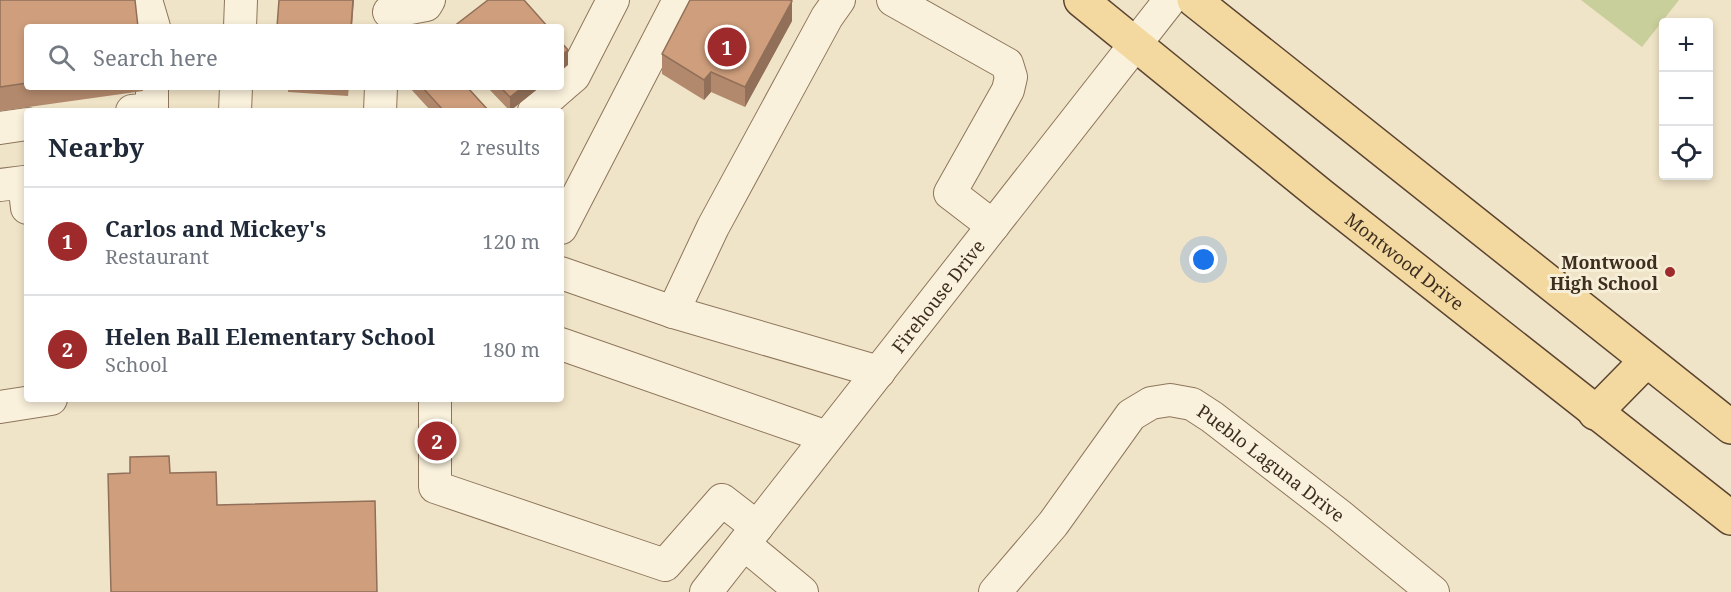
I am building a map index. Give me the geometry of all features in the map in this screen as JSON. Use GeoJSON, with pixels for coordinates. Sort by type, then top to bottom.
{"type":"FeatureCollection","features":[{"type":"Feature","properties":{"kind":"main road","name":"Montwood Drive"},"geometry":{"type":"LineString","coordinates":[[1081,0],[1331,204],[1731,518]]}},
{"type":"Feature","properties":{"kind":"main road"},"geometry":{"type":"LineString","coordinates":[[1194,0],[1731,427]]}},
{"type":"Feature","properties":{"kind":"main road"},"geometry":{"type":"LineString","coordinates":[[1595,413],[1646,361]]}},
{"type":"Feature","properties":{"kind":"street"},"geometry":{"type":"LineString","coordinates":[[147,0],[153,24]]}},
{"type":"Feature","properties":{"kind":"street"},"geometry":{"type":"LineString","coordinates":[[240,24],[241,0]]}},
{"type":"Feature","properties":{"kind":"street"},"geometry":{"type":"LineString","coordinates":[[389,13],[426,5],[429,0]]}},
{"type":"Feature","properties":{"kind":"street"},"geometry":{"type":"LineString","coordinates":[[564,84],[573,76],[613,0]]}},
{"type":"Feature","properties":{"kind":"street"},"geometry":{"type":"LineString","coordinates":[[564,222],[679,0]]}},
{"type":"Feature","properties":{"kind":"street"},"geometry":{"type":"LineString","coordinates":[[673,312],[729,197],[827,17],[839,0]]}},
{"type":"Feature","properties":{"kind":"street"},"geometry":{"type":"LineString","coordinates":[[893,0],[1007,64],[1011,77],[1008,90],[950,193],[993,226]]}},
{"type":"Feature","properties":{"kind":"street","name":"Firehouse Drive"},"geometry":{"type":"LineString","coordinates":[[706,592],[1170,0]]}},
{"type":"Feature","properties":{"kind":"street"},"geometry":{"type":"LineString","coordinates":[[152,90],[152,108]]}},
{"type":"Feature","properties":{"kind":"street"},"geometry":{"type":"LineString","coordinates":[[235,108],[236,90]]}},
{"type":"Feature","properties":{"kind":"street"},"geometry":{"type":"LineString","coordinates":[[380,108],[381,90]]}},
{"type":"Feature","properties":{"kind":"street"},"geometry":{"type":"LineString","coordinates":[[537,108],[558,90]]}},
{"type":"Feature","properties":{"kind":"street"},"geometry":{"type":"LineString","coordinates":[[0,128],[24,124]]}},
{"type":"Feature","properties":{"kind":"street"},"geometry":{"type":"LineString","coordinates":[[0,185],[24,182]]}},
{"type":"Feature","properties":{"kind":"street"},"geometry":{"type":"LineString","coordinates":[[564,274],[673,312],[879,372]]}},
{"type":"Feature","properties":{"kind":"street"},"geometry":{"type":"LineString","coordinates":[[564,345],[827,437]]}},
{"type":"Feature","properties":{"kind":"street","name":"Pueblo Laguna Drive"},"geometry":{"type":"LineString","coordinates":[[995,592],[1053,524],[1131,415],[1151,403],[1170,400],[1192,404],[1212,417],[1339,515],[1433,592]]}},
{"type":"Feature","properties":{"kind":"street"},"geometry":{"type":"LineString","coordinates":[[0,406],[29,402]]}},
{"type":"Feature","properties":{"kind":"street"},"geometry":{"type":"LineString","coordinates":[[435,402],[435,486],[665,565],[722,500],[750,535],[802,592]]}},
{"type":"Feature","properties":{"kind":"green space"},"geometry":{"type":"Polygon","coordinates":[[[1581,0],[1679,0],[1665,18],[1659,18],[1659,25],[1642,47],[1581,0]]]}},
{"type":"Feature","properties":{"kind":"building"},"geometry":{"type":"Polygon","coordinates":[[[0,0],[135,0],[138,24],[24,24],[24,83],[0,87],[0,0]]]}},
{"type":"Feature","properties":{"kind":"building"},"geometry":{"type":"Polygon","coordinates":[[[279,0],[353,0],[351,24],[277,24],[279,0]]]}},
{"type":"Feature","properties":{"kind":"building"},"geometry":{"type":"Polygon","coordinates":[[[488,0],[524,0],[545,24],[457,24],[488,0]]]}},
{"type":"Feature","properties":{"kind":"building"},"geometry":{"type":"Polygon","coordinates":[[[690,0],[792,1],[745,87],[711,72],[704,80],[662,54],[690,0]]]}},
{"type":"Feature","properties":{"kind":"building"},"geometry":{"type":"Polygon","coordinates":[[[425,90],[470,90],[486,108],[441,108],[425,90]]]}},
{"type":"Feature","properties":{"kind":"building"},"geometry":{"type":"Polygon","coordinates":[[[503,90],[519,90],[510,97],[503,90]]]}},
{"type":"Feature","properties":{"kind":"building"},"geometry":{"type":"Polygon","coordinates":[[[169,456],[170,473],[216,472],[217,505],[375,501],[377,592],[111,592],[108,474],[130,473],[130,457],[169,456]]]}},
{"type":"Feature","properties":{"kind":"place","name":"Carlos and Mickey's"},"geometry":{"type":"Point","coordinates":[727,47]}},
{"type":"Feature","properties":{"kind":"place","name":"Montwood High School"},"geometry":{"type":"Point","coordinates":[1670,272]}},
{"type":"Feature","properties":{"kind":"place","name":"Helen Ball Elementary School"},"geometry":{"type":"Point","coordinates":[437,441]}}]}
